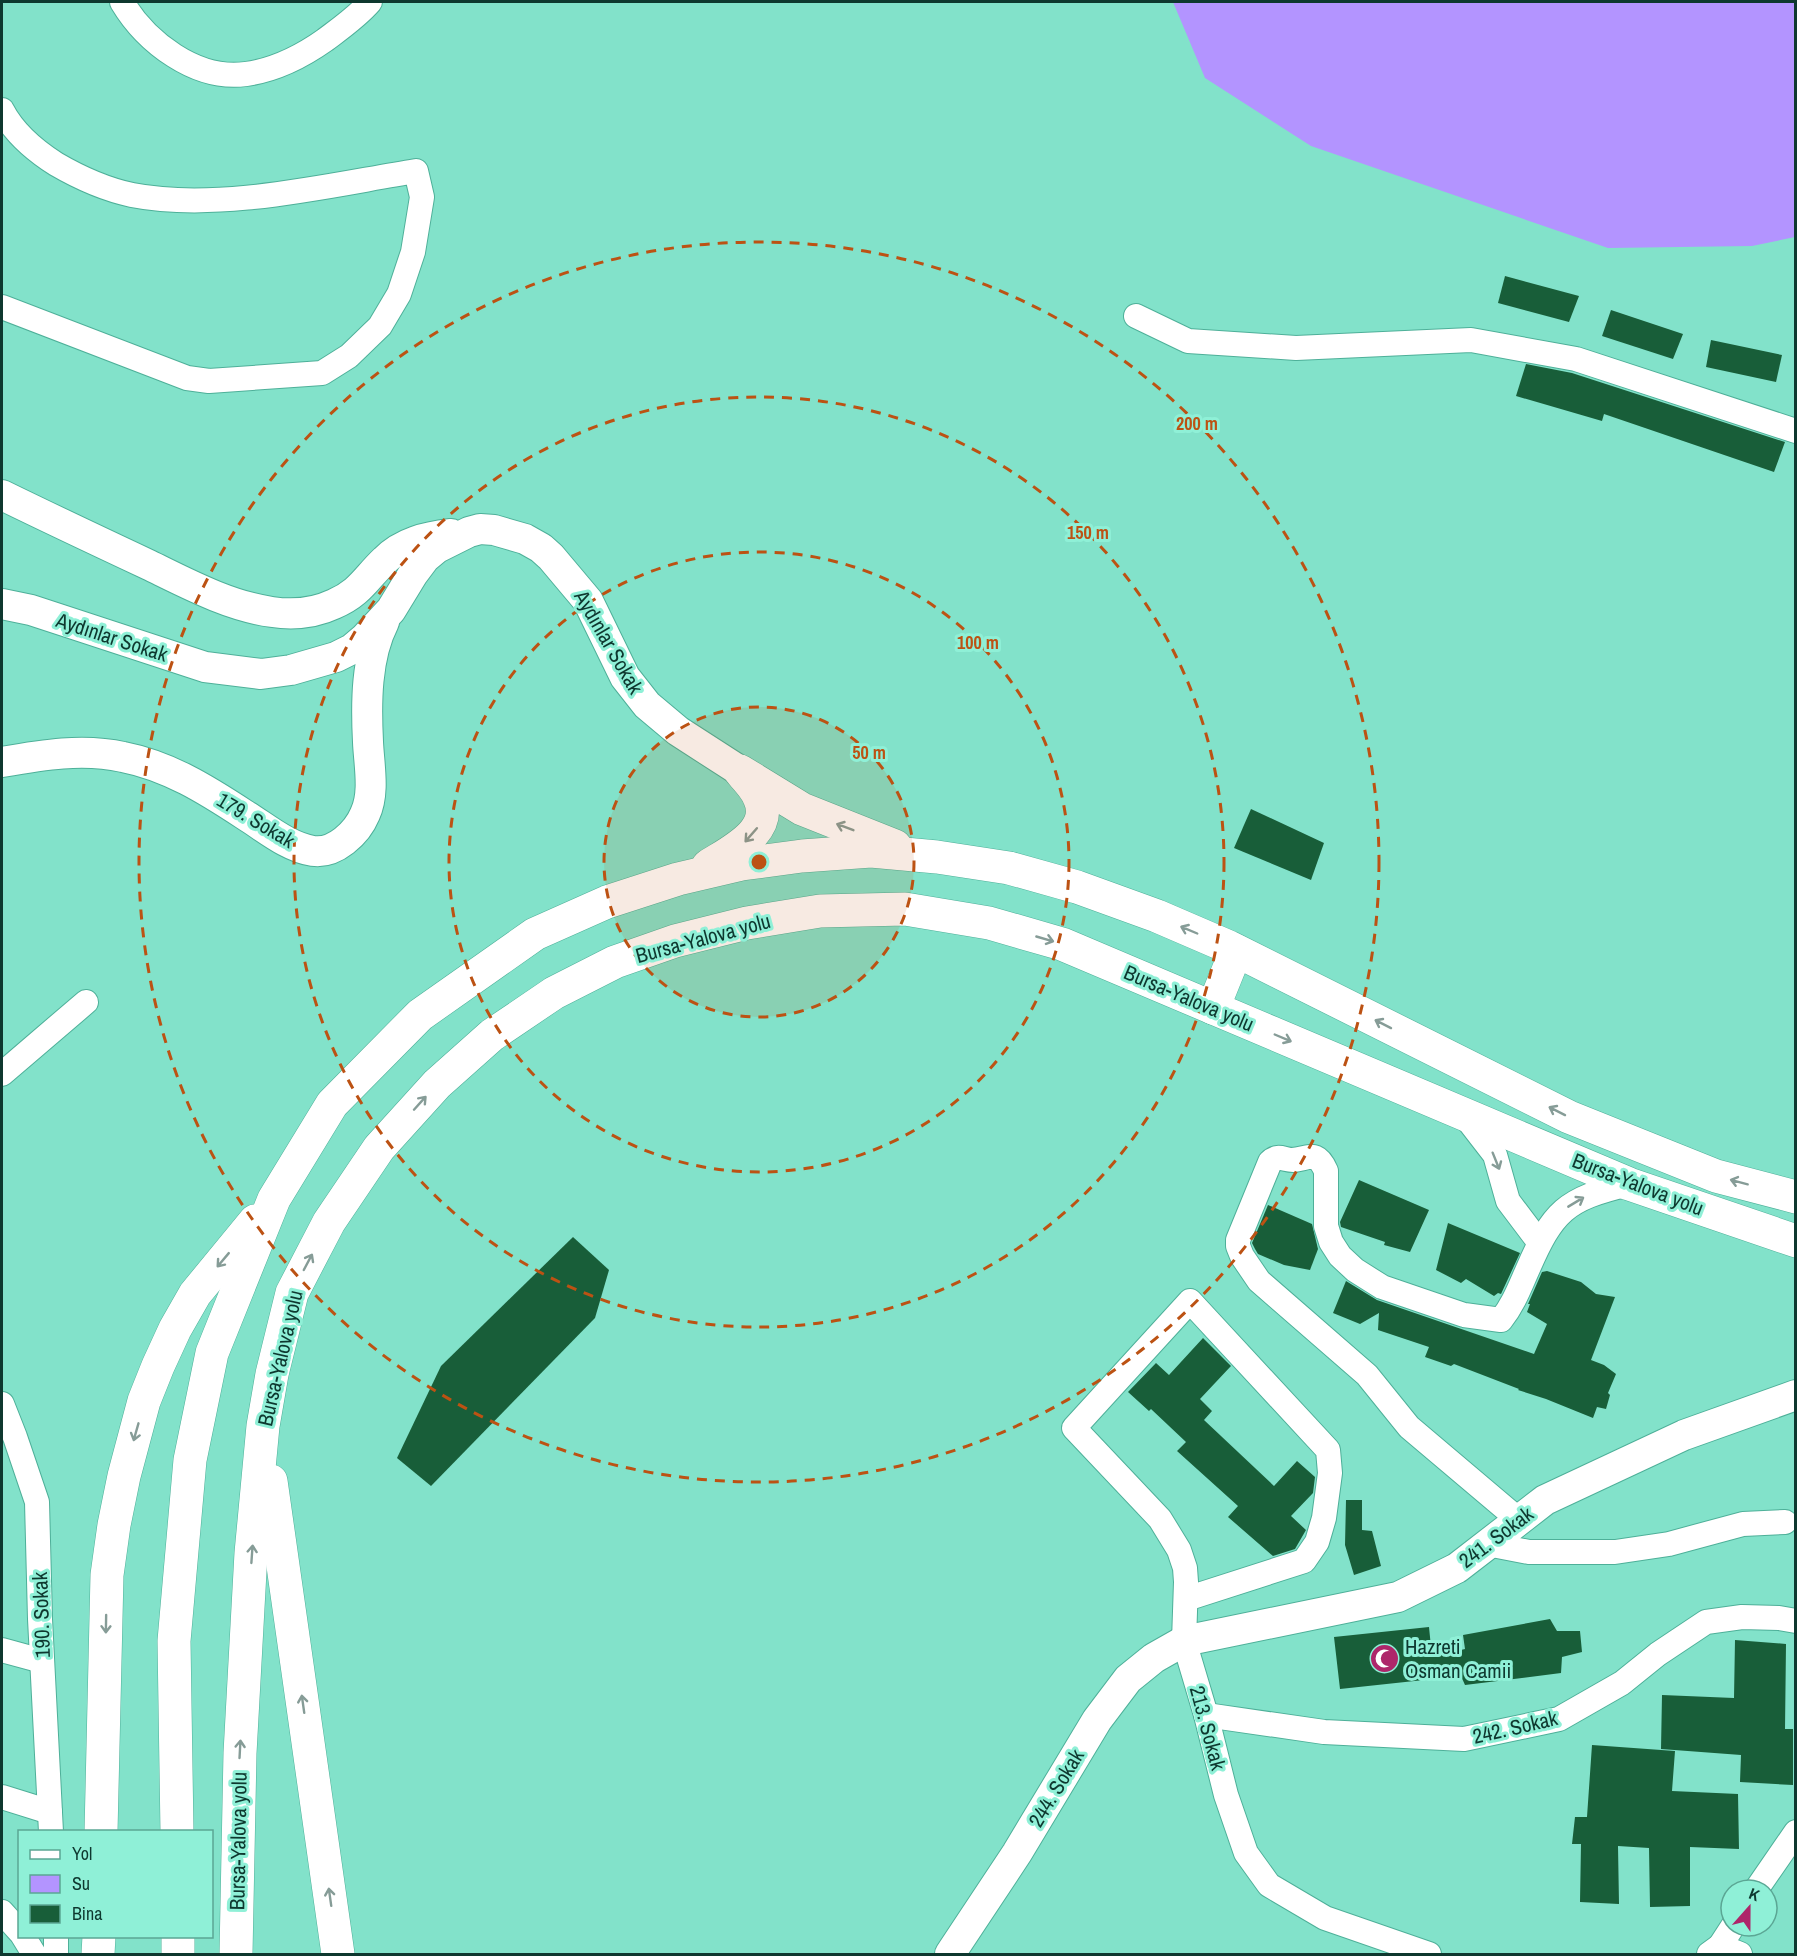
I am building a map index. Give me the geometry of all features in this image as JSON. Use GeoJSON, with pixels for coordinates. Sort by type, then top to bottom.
{"type":"FeatureCollection","features":[{"type":"Feature","properties":{"kind":"highway"},"geometry":{"type":"LineString","coordinates":[[740,771],[802,809],[919,855]]}},
{"type":"Feature","properties":{"kind":"highway"},"geometry":{"type":"LineString","coordinates":[[695,875],[755,833],[762,820],[763,811],[759,795],[740,771]]}},
{"type":"Feature","properties":{"kind":"highway","name":"Bursa-Yalova yolu"},"geometry":{"type":"LineString","coordinates":[[177,1830],[174,1641],[190,1460],[212,1353],[274,1198],[332,1104],[420,1015],[535,934],[607,902],[678,879],[742,864],[802,856],[871,851],[919,855],[1009,868],[1077,887],[1157,916],[1236,951],[1569,1117],[1716,1176],[1796,1197]]}},
{"type":"Feature","properties":{"kind":"highway","name":"Bursa-Yalova yolu"},"geometry":{"type":"LineString","coordinates":[[236,1954],[240,1753],[251,1553],[263,1426],[272,1374],[292,1293],[329,1222],[379,1148],[437,1084],[492,1035],[554,993],[615,962],[675,941],[747,923],[820,911],[905,909],[989,923],[1062,944],[1629,1184],[1796,1241]]}},
{"type":"Feature","properties":{"kind":"highway"},"geometry":{"type":"LineString","coordinates":[[1213,1008],[1236,951]]}},
{"type":"Feature","properties":{"kind":"highway"},"geometry":{"type":"LineString","coordinates":[[101,1830],[107,1575],[114,1525],[144,1401],[175,1329],[195,1294],[274,1198]]}},
{"type":"Feature","properties":{"kind":"highway"},"geometry":{"type":"LineString","coordinates":[[263,1426],[339,1954]]}},
{"type":"Feature","properties":{"kind":"highway"},"geometry":{"type":"LineString","coordinates":[[98,1954],[99,1938]]}},
{"type":"Feature","properties":{"kind":"highway"},"geometry":{"type":"LineString","coordinates":[[178,1938],[178,1954]]}},
{"type":"Feature","properties":{"kind":"street"},"geometry":{"type":"LineString","coordinates":[[122,2],[136,22],[164,49],[200,68],[231,75],[257,72],[288,62],[339,30],[370,2]]}},
{"type":"Feature","properties":{"kind":"street"},"geometry":{"type":"LineString","coordinates":[[2,110],[17,134],[50,160],[83,179],[130,194],[181,200],[213,200],[277,194],[417,171],[422,197],[413,252],[399,294],[380,326],[349,356],[322,373],[209,381],[187,378],[2,307]]}},
{"type":"Feature","properties":{"kind":"street"},"geometry":{"type":"LineString","coordinates":[[1136,316],[1188,341],[1296,348],[1471,340],[1576,359],[1796,431]]}},
{"type":"Feature","properties":{"kind":"street"},"geometry":{"type":"LineString","coordinates":[[2,495],[209,593],[254,609],[281,613],[303,613],[334,604],[360,588],[384,560],[403,547],[428,537],[469,532]]}},
{"type":"Feature","properties":{"kind":"street","name":"Aydınlar Sokak"},"geometry":{"type":"LineString","coordinates":[[2,604],[31,610],[205,667],[261,674],[291,670],[336,657],[359,644],[391,610],[413,574],[426,558],[450,540],[469,532],[494,530],[525,539],[551,557],[588,601],[625,677],[647,705],[678,731],[740,771]]}},
{"type":"Feature","properties":{"kind":"street","name":"179. Sokak"},"geometry":{"type":"LineString","coordinates":[[2,762],[39,755],[68,753],[93,752],[123,757],[184,777],[292,844],[314,851],[326,851],[349,837],[365,814],[370,790],[367,709],[369,685],[377,640],[391,610]]}},
{"type":"Feature","properties":{"kind":"street"},"geometry":{"type":"LineString","coordinates":[[2,1074],[86,1002]]}},
{"type":"Feature","properties":{"kind":"street"},"geometry":{"type":"LineString","coordinates":[[1462,1114],[1495,1155],[1508,1201],[1539,1242]]}},
{"type":"Feature","properties":{"kind":"street"},"geometry":{"type":"LineString","coordinates":[[1519,1520],[1420,1438],[1400,1418],[1367,1375],[1259,1281],[1242,1256],[1238,1240],[1270,1161],[1279,1157],[1294,1160],[1308,1156],[1317,1157],[1326,1171],[1326,1226],[1331,1242],[1340,1256],[1355,1270],[1382,1287],[1464,1315],[1501,1320],[1512,1306],[1539,1242],[1554,1219],[1569,1205],[1584,1197],[1629,1184]]}},
{"type":"Feature","properties":{"kind":"street","name":"213. Sokak"},"geometry":{"type":"LineString","coordinates":[[1186,1599],[1304,1561],[1317,1542],[1324,1518],[1330,1473],[1328,1450],[1190,1301],[1074,1428],[1160,1519],[1179,1550],[1185,1568],[1184,1641],[1206,1715],[1226,1796],[1246,1853],[1269,1885],[1325,1918],[1429,1954]]}},
{"type":"Feature","properties":{"kind":"street","name":"241. Sokak"},"geometry":{"type":"LineString","coordinates":[[1184,1641],[1398,1597],[1457,1568],[1545,1500],[1684,1435],[1796,1395]]}},
{"type":"Feature","properties":{"kind":"street","name":"190. Sokak"},"geometry":{"type":"LineString","coordinates":[[2,1404],[37,1502],[50,1822]]}},
{"type":"Feature","properties":{"kind":"street"},"geometry":{"type":"LineString","coordinates":[[1487,1544],[1529,1552],[1615,1552],[1669,1544],[1743,1524],[1785,1522]]}},
{"type":"Feature","properties":{"kind":"street","name":"242. Sokak"},"geometry":{"type":"LineString","coordinates":[[1206,1715],[1324,1732],[1464,1740],[1559,1719],[1622,1683],[1658,1654],[1706,1622],[1742,1617],[1796,1621]]}},
{"type":"Feature","properties":{"kind":"street","name":"244. Sokak"},"geometry":{"type":"LineString","coordinates":[[950,1954],[1017,1852],[1097,1720],[1128,1679],[1154,1658],[1184,1641]]}},
{"type":"Feature","properties":{"kind":"street"},"geometry":{"type":"LineString","coordinates":[[2,1650],[42,1661]]}},
{"type":"Feature","properties":{"kind":"street"},"geometry":{"type":"LineString","coordinates":[[2,1797],[50,1822]]}},
{"type":"Feature","properties":{"kind":"street"},"geometry":{"type":"LineString","coordinates":[[1764,1878],[1796,1832]]}},
{"type":"Feature","properties":{"kind":"street"},"geometry":{"type":"LineString","coordinates":[[2,1912],[16,1934]]}},
{"type":"Feature","properties":{"kind":"street"},"geometry":{"type":"LineString","coordinates":[[20,1938],[34,1954]]}},
{"type":"Feature","properties":{"kind":"street"},"geometry":{"type":"LineString","coordinates":[[56,1938],[56,1954]]}},
{"type":"Feature","properties":{"kind":"water"},"geometry":{"type":"Polygon","coordinates":[[[1173,2],[1795,2],[1795,237],[1752,246],[1608,248],[1311,146],[1205,78],[1173,2]]]}},
{"type":"Feature","properties":{"kind":"building"},"geometry":{"type":"Polygon","coordinates":[[[1505,276],[1579,296],[1569,322],[1498,303],[1505,276]]]}},
{"type":"Feature","properties":{"kind":"building"},"geometry":{"type":"Polygon","coordinates":[[[1611,310],[1683,334],[1673,359],[1602,336],[1611,310]]]}},
{"type":"Feature","properties":{"kind":"building"},"geometry":{"type":"Polygon","coordinates":[[[1711,340],[1782,355],[1776,382],[1706,367],[1711,340]]]}},
{"type":"Feature","properties":{"kind":"building"},"geometry":{"type":"Polygon","coordinates":[[[1526,364],[1572,373],[1785,442],[1774,472],[1604,414],[1602,421],[1516,396],[1526,364]]]}},
{"type":"Feature","properties":{"kind":"building"},"geometry":{"type":"Polygon","coordinates":[[[1251,809],[1324,843],[1311,880],[1234,848],[1251,809]]]}},
{"type":"Feature","properties":{"kind":"building"},"geometry":{"type":"Polygon","coordinates":[[[1359,1180],[1429,1210],[1410,1252],[1384,1245],[1385,1242],[1341,1227],[1340,1222],[1359,1180]]]}},
{"type":"Feature","properties":{"kind":"building"},"geometry":{"type":"Polygon","coordinates":[[[1268,1205],[1312,1224],[1318,1249],[1310,1270],[1284,1265],[1258,1254],[1252,1243],[1268,1205]]]}},
{"type":"Feature","properties":{"kind":"building"},"geometry":{"type":"Polygon","coordinates":[[[1448,1223],[1520,1253],[1501,1294],[1494,1296],[1466,1279],[1461,1283],[1436,1270],[1448,1223]]]}},
{"type":"Feature","properties":{"kind":"building"},"geometry":{"type":"Polygon","coordinates":[[[573,1237],[609,1270],[595,1318],[431,1486],[397,1458],[441,1366],[573,1237]]]}},
{"type":"Feature","properties":{"kind":"building"},"geometry":{"type":"Polygon","coordinates":[[[1547,1271],[1581,1282],[1596,1294],[1615,1297],[1591,1360],[1604,1365],[1616,1374],[1608,1393],[1610,1395],[1606,1409],[1597,1407],[1593,1418],[1454,1364],[1451,1366],[1425,1357],[1429,1347],[1378,1330],[1379,1313],[1360,1324],[1333,1313],[1346,1281],[1377,1300],[1534,1354],[1547,1324],[1527,1312],[1530,1304],[1528,1304],[1542,1272],[1547,1271]]]}},
{"type":"Feature","properties":{"kind":"building"},"geometry":{"type":"Polygon","coordinates":[[[1203,1338],[1231,1366],[1200,1399],[1212,1411],[1204,1420],[1274,1486],[1297,1461],[1315,1477],[1313,1493],[1291,1516],[1306,1530],[1295,1549],[1273,1556],[1228,1517],[1238,1506],[1177,1451],[1186,1442],[1151,1409],[1149,1411],[1128,1392],[1156,1363],[1169,1375],[1203,1338]]]}},
{"type":"Feature","properties":{"kind":"building"},"geometry":{"type":"Polygon","coordinates":[[[1346,1500],[1362,1500],[1362,1530],[1372,1531],[1381,1566],[1354,1575],[1345,1545],[1346,1500]]]}},
{"type":"Feature","properties":{"kind":"building"},"geometry":{"type":"Polygon","coordinates":[[[1550,1619],[1557,1631],[1580,1631],[1582,1652],[1562,1657],[1561,1673],[1465,1685],[1461,1676],[1340,1689],[1334,1637],[1429,1627],[1432,1657],[1465,1649],[1463,1635],[1550,1619]]]}},
{"type":"Feature","properties":{"kind":"building"},"geometry":{"type":"Polygon","coordinates":[[[1735,1640],[1786,1644],[1785,1729],[1793,1729],[1793,1785],[1740,1782],[1741,1755],[1661,1749],[1662,1695],[1734,1698],[1735,1640]]]}},
{"type":"Feature","properties":{"kind":"building"},"geometry":{"type":"Polygon","coordinates":[[[1592,1745],[1675,1751],[1672,1791],[1738,1794],[1739,1849],[1690,1847],[1690,1906],[1650,1907],[1649,1848],[1618,1846],[1619,1904],[1580,1902],[1581,1844],[1572,1844],[1575,1817],[1587,1817],[1592,1745]]]}},
{"type":"Feature","properties":{"kind":"place","name":"Hazreti Osman Camii"},"geometry":{"type":"Point","coordinates":[1384,1658]}}]}
